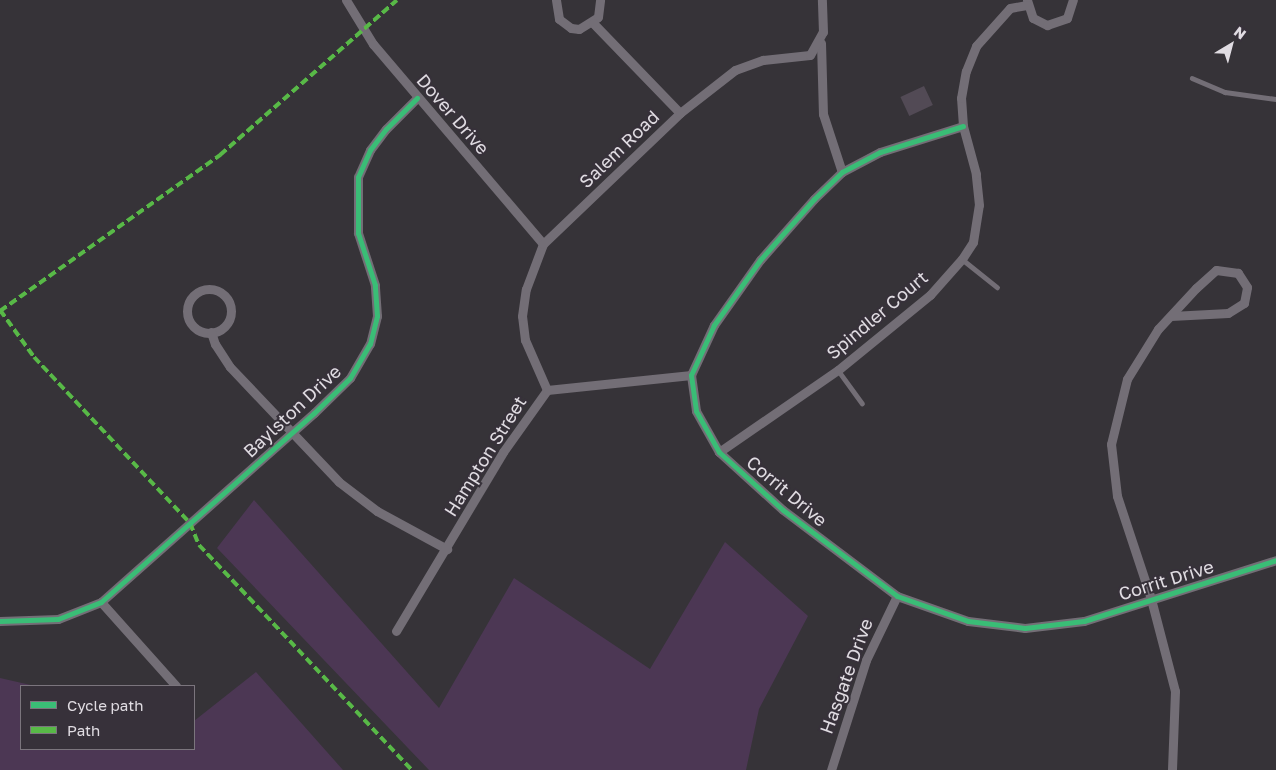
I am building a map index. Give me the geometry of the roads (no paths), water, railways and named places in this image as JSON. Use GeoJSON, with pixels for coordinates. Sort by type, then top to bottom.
{"type":"FeatureCollection","features":[{"type":"Feature","properties":{"kind":"street","name":"Dover Drive"},"geometry":{"type":"LineString","coordinates":[[346,0],[369,38],[543,244]]}},
{"type":"Feature","properties":{"kind":"street"},"geometry":{"type":"LineString","coordinates":[[556,0],[555,12],[564,25],[579,29],[593,22],[600,10],[600,0]]}},
{"type":"Feature","properties":{"kind":"street"},"geometry":{"type":"LineString","coordinates":[[822,0],[823,114],[842,172]]}},
{"type":"Feature","properties":{"kind":"street","name":"Spindler Court"},"geometry":{"type":"LineString","coordinates":[[720,452],[838,370],[930,295],[962,259],[972,242],[980,205],[976,174],[963,126],[961,98],[966,71],[976,46],[1010,8],[1027,2],[1039,23],[1054,25],[1068,18],[1073,0]]}},
{"type":"Feature","properties":{"kind":"street"},"geometry":{"type":"LineString","coordinates":[[593,22],[680,113]]}},
{"type":"Feature","properties":{"kind":"street","name":"Salem Road"},"geometry":{"type":"LineString","coordinates":[[547,390],[524,340],[522,316],[530,274],[543,244],[680,113],[735,70],[763,60],[802,58],[810,55],[821,41]]}},
{"type":"Feature","properties":{"kind":"street","name":"Baylston Drive"},"geometry":{"type":"LineString","coordinates":[[0,621],[58,619],[101,602],[350,378],[370,344],[377,299],[358,233],[358,177],[370,150],[386,129],[418,98]]}},
{"type":"Feature","properties":{"kind":"street"},"geometry":{"type":"LineString","coordinates":[[691,376],[714,324],[760,260],[814,199],[842,172],[880,152],[963,126]]}},
{"type":"Feature","properties":{"kind":"street"},"geometry":{"type":"LineString","coordinates":[[1171,316],[1228,313],[1244,303],[1247,287],[1238,273],[1216,270],[1171,316],[1127,379],[1111,444],[1117,496],[1151,599],[1175,691],[1172,770]]}},
{"type":"Feature","properties":{"kind":"street"},"geometry":{"type":"LineString","coordinates":[[211,332],[228,320],[230,306],[223,294],[209,289],[196,293],[187,312],[192,324],[211,332],[230,367],[290,433],[339,482],[378,511],[447,549]]}},
{"type":"Feature","properties":{"kind":"street","name":"Hampton Street"},"geometry":{"type":"LineString","coordinates":[[396,631],[424,588],[503,452],[547,390],[691,376]]}},
{"type":"Feature","properties":{"kind":"street","name":"Corrit Drive"},"geometry":{"type":"LineString","coordinates":[[691,376],[696,411],[720,452],[783,510],[897,596],[968,621],[1025,628],[1084,621],[1276,560]]}},
{"type":"Feature","properties":{"kind":"street","name":"Hasgate Drive"},"geometry":{"type":"LineString","coordinates":[[831,770],[866,660],[897,596]]}},
{"type":"Feature","properties":{"kind":"street"},"geometry":{"type":"LineString","coordinates":[[101,602],[175,685]]}},
{"type":"Feature","properties":{"kind":"lane"},"geometry":{"type":"LineString","coordinates":[[1192,78],[1225,92],[1276,99]]}},
{"type":"Feature","properties":{"kind":"lane"},"geometry":{"type":"LineString","coordinates":[[962,259],[997,287]]}},
{"type":"Feature","properties":{"kind":"lane"},"geometry":{"type":"LineString","coordinates":[[838,370],[862,403]]}}]}
